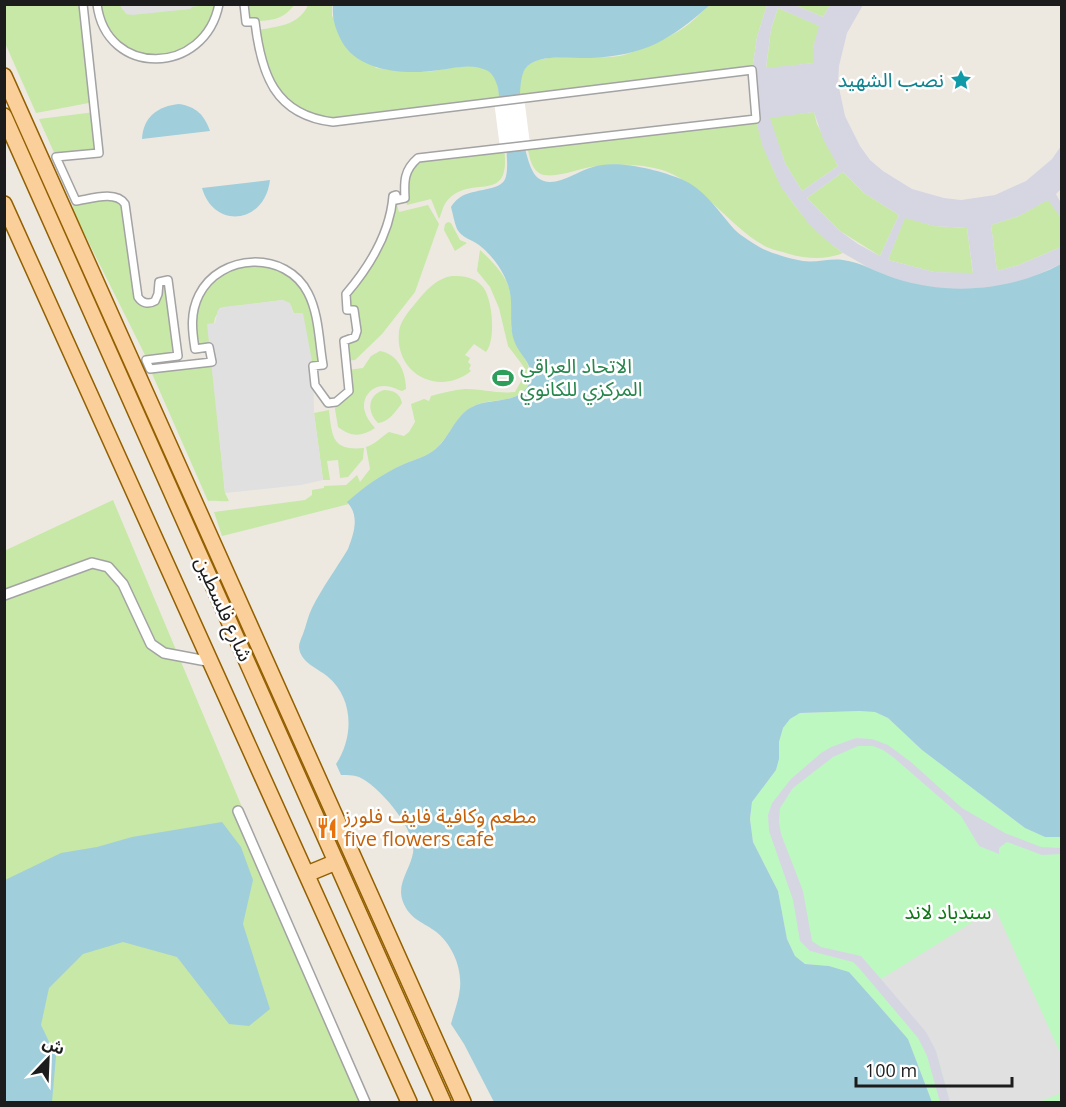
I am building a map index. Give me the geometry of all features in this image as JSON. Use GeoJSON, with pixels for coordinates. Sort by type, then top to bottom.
{"type":"FeatureCollection","features":[{"type":"Feature","properties":{"kind":"main road"},"geometry":{"type":"LineString","coordinates":[[4,76],[462,1102]]}},
{"type":"Feature","properties":{"kind":"main road","name":"شارع فلسطين"},"geometry":{"type":"LineString","coordinates":[[4,116],[443,1102]]}},
{"type":"Feature","properties":{"kind":"main road"},"geometry":{"type":"LineString","coordinates":[[20,151],[47,170]]}},
{"type":"Feature","properties":{"kind":"main road"},"geometry":{"type":"LineString","coordinates":[[53,225],[57,209],[57,194]]}},
{"type":"Feature","properties":{"kind":"main road","name":"شارع فلسطين"},"geometry":{"type":"LineString","coordinates":[[4,204],[409,1102]]}},
{"type":"Feature","properties":{"kind":"main road"},"geometry":{"type":"LineString","coordinates":[[307,874],[336,862]]}},
{"type":"Feature","properties":{"kind":"street"},"geometry":{"type":"LineString","coordinates":[[83,4],[99,153],[56,157],[76,201],[114,196],[122,200],[140,300],[147,303],[154,302],[159,294],[159,282],[168,280],[178,356],[146,360],[150,369],[212,362],[209,347],[195,349],[191,322],[199,294],[211,279],[226,268],[242,262],[258,261],[274,265],[291,274],[308,293],[314,308],[323,365],[313,366],[315,385],[328,403],[336,402],[349,391],[344,341],[355,338],[357,331],[354,310],[347,310],[346,294],[362,276],[379,246],[388,221],[393,196],[396,195],[396,200],[405,198],[405,174],[418,158],[756,119],[753,70],[333,122],[319,120],[287,103],[274,89],[261,60],[255,22],[246,22],[244,4]]}},
{"type":"Feature","properties":{"kind":"street"},"geometry":{"type":"LineString","coordinates":[[97,4],[104,29],[114,42],[127,51],[144,58],[162,60],[184,53],[200,43],[214,22],[219,4]]}},
{"type":"Feature","properties":{"kind":"street"},"geometry":{"type":"LineString","coordinates":[[4,595],[92,563],[108,567],[123,584],[151,644],[164,653],[212,662]]}},
{"type":"Feature","properties":{"kind":"street"},"geometry":{"type":"LineString","coordinates":[[238,811],[365,1102]]}},
{"type":"Feature","properties":{"kind":"green space"},"geometry":{"type":"Polygon","coordinates":[[[4,5],[83,5],[94,102],[36,113],[5,43],[4,5]]]}},
{"type":"Feature","properties":{"kind":"green space"},"geometry":{"type":"Polygon","coordinates":[[[97,5],[120,5],[123,10],[219,5],[214,22],[192,49],[152,60],[114,42],[97,5]]]}},
{"type":"Feature","properties":{"kind":"green space"},"geometry":{"type":"Polygon","coordinates":[[[244,5],[294,5],[278,18],[246,22],[244,5]]]}},
{"type":"Feature","properties":{"kind":"green space"},"geometry":{"type":"Polygon","coordinates":[[[308,5],[332,5],[332,16],[376,68],[430,72],[465,66],[481,67],[494,76],[500,100],[333,122],[303,113],[274,89],[256,30],[293,21],[304,12],[308,5]]]}},
{"type":"Feature","properties":{"kind":"green space"},"geometry":{"type":"Polygon","coordinates":[[[710,5],[767,5],[757,37],[752,70],[518,96],[523,72],[535,61],[560,57],[603,57],[627,54],[656,43],[676,32],[689,24],[710,5]]]}},
{"type":"Feature","properties":{"kind":"green space"},"geometry":{"type":"Polygon","coordinates":[[[795,5],[830,5],[823,17],[795,5]]]}},
{"type":"Feature","properties":{"kind":"green space"},"geometry":{"type":"Polygon","coordinates":[[[778,8],[820,26],[813,48],[813,63],[766,69],[771,29],[778,8]]]}},
{"type":"Feature","properties":{"kind":"green space"},"geometry":{"type":"Polygon","coordinates":[[[95,112],[99,153],[56,157],[39,119],[95,112]]]}},
{"type":"Feature","properties":{"kind":"green space"},"geometry":{"type":"Polygon","coordinates":[[[814,112],[817,124],[838,166],[802,191],[785,163],[769,117],[814,112]]]}},
{"type":"Feature","properties":{"kind":"green space"},"geometry":{"type":"Polygon","coordinates":[[[756,119],[769,159],[787,194],[811,225],[843,253],[830,257],[810,258],[766,247],[750,237],[692,186],[665,171],[631,165],[606,165],[559,175],[539,173],[530,160],[527,144],[756,119]]]}},
{"type":"Feature","properties":{"kind":"green space"},"geometry":{"type":"Polygon","coordinates":[[[504,147],[505,166],[502,177],[496,183],[488,186],[457,193],[446,203],[439,219],[431,199],[407,205],[405,198],[408,169],[418,158],[504,147]]]}},
{"type":"Feature","properties":{"kind":"green space"},"geometry":{"type":"Polygon","coordinates":[[[843,172],[864,193],[899,215],[880,256],[840,231],[807,198],[843,172]]]}},
{"type":"Feature","properties":{"kind":"green space"},"geometry":{"type":"Polygon","coordinates":[[[114,196],[122,200],[138,297],[151,303],[159,282],[168,280],[178,356],[146,357],[73,211],[73,204],[76,201],[114,196]]]}},
{"type":"Feature","properties":{"kind":"green space"},"geometry":{"type":"Polygon","coordinates":[[[1049,199],[1061,218],[1061,247],[1019,265],[997,271],[991,225],[1019,216],[1049,199]]]}},
{"type":"Feature","properties":{"kind":"green space"},"geometry":{"type":"Polygon","coordinates":[[[396,200],[399,212],[428,205],[439,224],[415,292],[382,334],[355,360],[346,361],[344,341],[355,338],[354,310],[347,310],[346,294],[361,276],[396,200]]]}},
{"type":"Feature","properties":{"kind":"green space"},"geometry":{"type":"Polygon","coordinates":[[[905,217],[934,226],[967,228],[973,274],[934,272],[888,260],[905,217]]]}},
{"type":"Feature","properties":{"kind":"green space"},"geometry":{"type":"Polygon","coordinates":[[[448,222],[451,223],[460,240],[467,243],[455,251],[444,230],[448,222]]]}},
{"type":"Feature","properties":{"kind":"green space"},"geometry":{"type":"Polygon","coordinates":[[[480,250],[497,267],[509,287],[513,333],[529,368],[530,380],[526,388],[515,397],[483,403],[469,409],[433,451],[382,476],[354,496],[348,502],[349,504],[222,536],[214,512],[305,500],[312,495],[312,490],[324,488],[324,486],[346,485],[357,475],[360,482],[370,469],[366,447],[389,432],[404,436],[409,432],[415,422],[411,404],[424,399],[429,401],[431,396],[461,389],[515,392],[524,376],[524,367],[508,346],[499,308],[490,287],[477,271],[480,250]]]}},
{"type":"Feature","properties":{"kind":"green space"},"geometry":{"type":"Polygon","coordinates":[[[242,262],[282,268],[308,293],[323,365],[313,366],[291,306],[283,300],[220,308],[215,318],[209,347],[195,349],[196,301],[211,279],[242,262]]]}},
{"type":"Feature","properties":{"kind":"green space"},"geometry":{"type":"Polygon","coordinates":[[[452,276],[469,278],[483,287],[491,310],[491,339],[486,352],[474,344],[465,355],[470,358],[468,362],[471,365],[469,369],[471,371],[459,379],[446,382],[433,381],[421,377],[404,359],[399,346],[399,331],[407,314],[426,291],[438,281],[452,276]]]}},
{"type":"Feature","properties":{"kind":"green space"},"geometry":{"type":"Polygon","coordinates":[[[380,351],[392,356],[400,365],[406,389],[402,391],[384,386],[375,388],[368,394],[364,407],[367,417],[375,428],[361,434],[347,433],[338,427],[335,409],[336,402],[345,396],[347,370],[363,368],[371,356],[380,351]]]}},
{"type":"Feature","properties":{"kind":"green space"},"geometry":{"type":"Polygon","coordinates":[[[212,362],[225,493],[229,501],[208,501],[150,369],[212,362]]]}},
{"type":"Feature","properties":{"kind":"green space"},"geometry":{"type":"Polygon","coordinates":[[[384,390],[396,393],[402,403],[389,419],[378,423],[374,419],[370,404],[378,392],[384,390]]]}},
{"type":"Feature","properties":{"kind":"green space"},"geometry":{"type":"Polygon","coordinates":[[[329,410],[331,428],[336,440],[345,447],[364,448],[363,459],[348,477],[340,478],[338,460],[327,461],[330,480],[323,480],[314,413],[329,410]]]}},
{"type":"Feature","properties":{"kind":"green space"},"geometry":{"type":"Polygon","coordinates":[[[113,500],[366,1102],[5,1102],[4,551],[113,500]]]}},
{"type":"Feature","properties":{"kind":"green space","name":"سندباد لاند"},"geometry":{"type":"Polygon","coordinates":[[[875,712],[888,718],[922,750],[1025,828],[1045,837],[1061,837],[1061,1102],[932,1102],[908,1039],[849,972],[829,966],[805,964],[795,956],[787,939],[778,891],[753,842],[750,819],[752,802],[776,770],[779,759],[779,742],[783,728],[790,719],[800,713],[875,712]]]}},
{"type":"Feature","properties":{"kind":"shaded area"},"geometry":{"type":"Polygon","coordinates":[[[110,4],[195,5],[190,9],[132,15],[126,14],[120,5],[110,6],[110,4]]]}},
{"type":"Feature","properties":{"kind":"shaded area"},"geometry":{"type":"Polygon","coordinates":[[[767,5],[795,5],[823,17],[830,5],[863,5],[847,33],[839,66],[838,83],[845,116],[870,160],[912,189],[961,200],[995,195],[1026,181],[1052,159],[1061,146],[1061,189],[1056,194],[1061,203],[1061,218],[1048,200],[1019,216],[991,225],[997,271],[1019,265],[1061,247],[1061,264],[1030,278],[1001,286],[944,289],[893,278],[843,253],[809,224],[781,187],[762,145],[756,119],[752,70],[757,37],[767,5]],[[778,8],[771,29],[766,68],[813,63],[813,48],[819,26],[778,8]],[[814,112],[770,118],[785,163],[802,191],[838,166],[823,139],[814,112]],[[843,172],[807,198],[840,231],[880,256],[899,215],[864,193],[843,172]],[[905,218],[888,260],[934,272],[973,273],[967,228],[934,226],[905,218]]]}},
{"type":"Feature","properties":{"kind":"shaded area"},"geometry":{"type":"Polygon","coordinates":[[[283,300],[290,303],[293,313],[303,313],[313,366],[314,413],[323,480],[301,485],[225,493],[207,324],[215,323],[218,310],[223,307],[283,300]]]}},
{"type":"Feature","properties":{"kind":"shaded area"},"geometry":{"type":"Polygon","coordinates":[[[856,738],[872,739],[888,745],[911,762],[962,808],[1005,833],[1041,847],[1061,848],[1061,854],[1042,855],[1007,842],[999,848],[999,854],[979,846],[961,816],[893,757],[873,746],[858,746],[833,757],[793,788],[780,808],[781,834],[803,891],[812,941],[821,947],[861,956],[881,979],[926,1032],[936,1051],[950,1102],[940,1102],[927,1056],[918,1038],[859,968],[853,962],[810,951],[800,941],[793,900],[769,831],[768,815],[772,803],[791,779],[821,753],[856,738]]]}},
{"type":"Feature","properties":{"kind":"shaded area"},"geometry":{"type":"Polygon","coordinates":[[[995,908],[1061,1055],[1061,1093],[1039,1102],[950,1102],[936,1051],[881,979],[995,908]]]}},
{"type":"Feature","properties":{"kind":"water"},"geometry":{"type":"Polygon","coordinates":[[[333,5],[710,5],[669,37],[641,50],[609,57],[546,58],[537,60],[525,69],[520,91],[521,125],[532,171],[538,178],[544,181],[558,181],[593,167],[613,164],[661,172],[697,188],[737,232],[767,251],[803,261],[850,261],[915,284],[958,289],[1001,285],[1041,273],[1061,264],[1061,837],[1045,837],[1025,828],[922,750],[888,718],[875,712],[800,713],[790,719],[783,728],[779,742],[779,759],[776,770],[752,802],[750,819],[753,842],[778,891],[787,939],[795,956],[805,964],[829,966],[849,972],[908,1039],[932,1102],[494,1102],[451,1024],[460,988],[455,956],[441,936],[409,912],[401,895],[402,883],[413,853],[413,843],[409,833],[395,810],[376,789],[359,777],[341,775],[336,764],[346,742],[348,718],[346,706],[336,685],[302,657],[299,645],[312,608],[348,549],[355,519],[347,502],[381,476],[433,451],[461,416],[472,407],[521,394],[530,380],[530,370],[513,336],[511,299],[506,279],[488,253],[459,232],[451,207],[471,192],[494,187],[504,181],[507,164],[505,137],[498,88],[488,71],[469,66],[413,72],[384,69],[371,65],[349,51],[341,40],[334,23],[333,5]]]}},
{"type":"Feature","properties":{"kind":"water"},"geometry":{"type":"Polygon","coordinates":[[[179,104],[191,107],[199,113],[210,131],[142,139],[145,125],[153,114],[164,107],[179,104]]]}},
{"type":"Feature","properties":{"kind":"water"},"geometry":{"type":"Polygon","coordinates":[[[270,180],[266,195],[259,206],[239,216],[227,216],[217,211],[208,202],[202,188],[270,180]]]}},
{"type":"Feature","properties":{"kind":"water"},"geometry":{"type":"Polygon","coordinates":[[[222,822],[241,847],[253,880],[243,924],[270,1009],[249,1026],[229,1024],[177,957],[123,942],[83,954],[49,988],[41,1025],[56,1056],[52,1102],[5,1102],[5,880],[61,853],[97,847],[132,837],[222,822]]]}},
{"type":"Feature","properties":{"kind":"pier"},"geometry":{"type":"Polygon","coordinates":[[[524,97],[530,144],[500,148],[494,101],[524,97]]]}},
{"type":"Feature","properties":{"kind":"place","name":"نصب الشهيد"},"geometry":{"type":"Point","coordinates":[961,80]}},
{"type":"Feature","properties":{"kind":"place","name":"الاتحاد العراقي المركزي للكانوي"},"geometry":{"type":"Point","coordinates":[503,378]}},
{"type":"Feature","properties":{"kind":"place","name":"مطعم وكافية فايف فلورز five flowers cafe"},"geometry":{"type":"Point","coordinates":[327,828]}}]}
